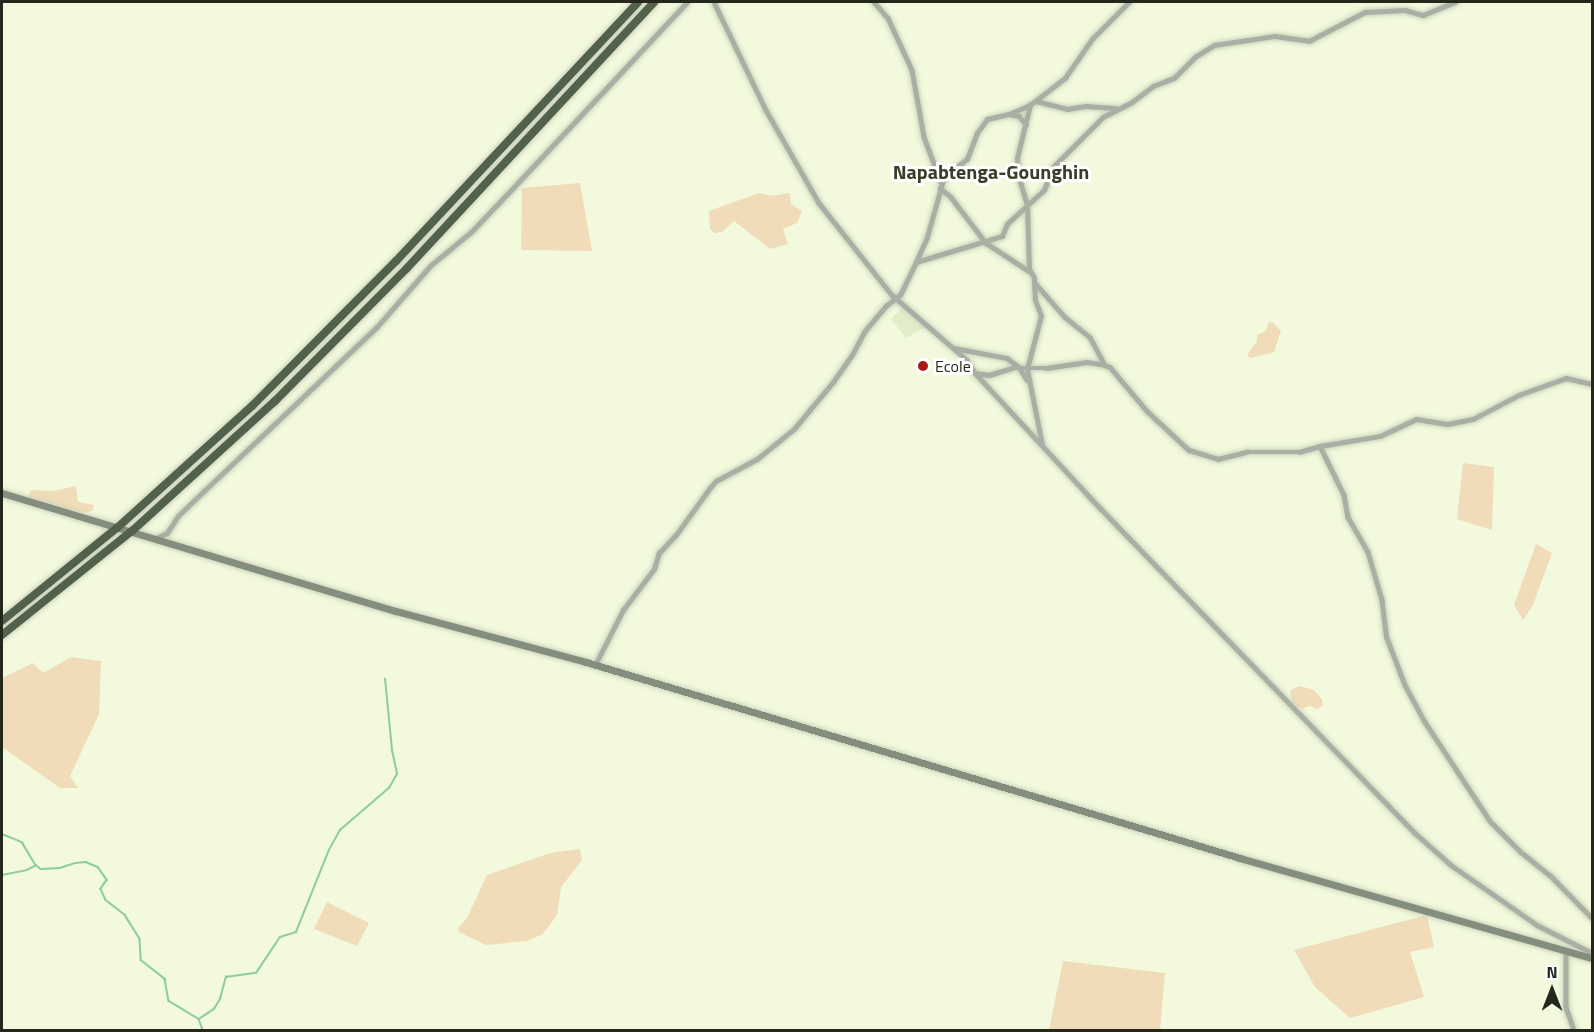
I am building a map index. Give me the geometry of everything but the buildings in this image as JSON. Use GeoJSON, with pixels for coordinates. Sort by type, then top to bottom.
{"type":"FeatureCollection","features":[{"type":"Feature","properties":{"kind":"highway"},"geometry":{"type":"LineString","coordinates":[[2,621],[118,527],[252,406],[329,331],[638,2]]}},
{"type":"Feature","properties":{"kind":"highway"},"geometry":{"type":"LineString","coordinates":[[2,635],[132,531],[275,401],[391,285],[654,2]]}},
{"type":"Feature","properties":{"kind":"street"},"geometry":{"type":"LineString","coordinates":[[156,538],[167,533],[178,516],[204,490],[376,328],[430,266],[493,210],[687,2]]}},
{"type":"Feature","properties":{"kind":"street"},"geometry":{"type":"LineString","coordinates":[[714,2],[766,110],[819,203],[896,298],[967,360],[975,374],[1042,445],[1415,833],[1451,865],[1537,925],[1593,953]]}},
{"type":"Feature","properties":{"kind":"street"},"geometry":{"type":"LineString","coordinates":[[874,2],[888,18],[912,70],[924,137],[940,185],[986,243],[1031,272]]}},
{"type":"Feature","properties":{"kind":"street"},"geometry":{"type":"LineString","coordinates":[[596,666],[623,610],[654,569],[659,553],[676,535],[709,489],[716,481],[757,459],[794,429],[833,382],[852,355],[864,332],[896,298],[927,237],[940,185],[967,159],[983,123],[991,118],[1009,114],[1030,105],[1065,78],[1092,39],[1129,2]]}},
{"type":"Feature","properties":{"kind":"street"},"geometry":{"type":"LineString","coordinates":[[916,262],[986,243],[1002,236],[1007,224],[1044,190],[1054,166],[1103,117],[1153,86],[1174,78],[1195,57],[1214,45],[1275,36],[1309,41],[1365,12],[1406,10],[1423,15],[1456,2]]}},
{"type":"Feature","properties":{"kind":"street"},"geometry":{"type":"LineString","coordinates":[[1036,101],[1068,109],[1086,106],[1119,108]]}},
{"type":"Feature","properties":{"kind":"street"},"geometry":{"type":"LineString","coordinates":[[1030,105],[1017,158],[1017,170],[1027,205],[1031,272],[1035,283],[1035,300],[1041,323],[1034,338],[1027,367],[1042,445]]}},
{"type":"Feature","properties":{"kind":"street"},"geometry":{"type":"LineString","coordinates":[[1009,114],[1019,116],[1026,124]]}},
{"type":"Feature","properties":{"kind":"street"},"geometry":{"type":"LineString","coordinates":[[1035,283],[1065,317],[1090,337],[1105,365]]}},
{"type":"Feature","properties":{"kind":"street"},"geometry":{"type":"LineString","coordinates":[[953,347],[1007,358],[1019,367],[1029,382]]}},
{"type":"Feature","properties":{"kind":"street"},"geometry":{"type":"LineString","coordinates":[[975,374],[989,375],[1019,367],[1046,368],[1087,362],[1105,365],[1110,367],[1147,411],[1195,454],[1218,459],[1247,452],[1299,452],[1320,446],[1380,436],[1416,419],[1447,424],[1473,419],[1519,395],[1566,378],[1593,384]]}},
{"type":"Feature","properties":{"kind":"street"},"geometry":{"type":"LineString","coordinates":[[1320,446],[1344,495],[1348,517],[1368,552],[1382,600],[1387,638],[1405,685],[1425,722],[1490,821],[1593,918]]}},
{"type":"Feature","properties":{"kind":"street"},"geometry":{"type":"LineString","coordinates":[[2,493],[396,612],[596,666],[1566,953],[1593,958]]}},
{"type":"Feature","properties":{"kind":"street"},"geometry":{"type":"LineString","coordinates":[[1566,953],[1566,1007],[1574,1030]]}},
{"type":"Feature","properties":{"kind":"shaded area"},"geometry":{"type":"Polygon","coordinates":[[[580,183],[592,251],[521,250],[522,188],[580,183]]]}},
{"type":"Feature","properties":{"kind":"shaded area"},"geometry":{"type":"Polygon","coordinates":[[[759,193],[773,196],[790,194],[791,204],[802,211],[797,223],[783,229],[788,244],[770,249],[734,221],[722,232],[715,233],[710,229],[709,211],[759,193]]]}},
{"type":"Feature","properties":{"kind":"shaded area"},"geometry":{"type":"Polygon","coordinates":[[[904,306],[927,326],[906,338],[891,319],[904,306]]]}},
{"type":"Feature","properties":{"kind":"shaded area"},"geometry":{"type":"Polygon","coordinates":[[[1272,322],[1281,331],[1274,352],[1250,358],[1247,355],[1257,341],[1257,335],[1266,331],[1268,323],[1272,322]]]}},
{"type":"Feature","properties":{"kind":"shaded area"},"geometry":{"type":"Polygon","coordinates":[[[1463,463],[1494,467],[1492,530],[1457,519],[1463,463]]]}},
{"type":"Feature","properties":{"kind":"shaded area"},"geometry":{"type":"Polygon","coordinates":[[[76,486],[78,502],[94,505],[92,511],[83,513],[30,498],[29,495],[31,490],[53,491],[76,486]]]}},
{"type":"Feature","properties":{"kind":"shaded area"},"geometry":{"type":"Polygon","coordinates":[[[1536,544],[1552,553],[1533,605],[1523,620],[1514,605],[1536,544]]]}},
{"type":"Feature","properties":{"kind":"shaded area"},"geometry":{"type":"Polygon","coordinates":[[[71,657],[101,661],[99,714],[70,776],[78,788],[60,788],[2,747],[2,678],[33,663],[43,673],[71,657]]]}},
{"type":"Feature","properties":{"kind":"shaded area"},"geometry":{"type":"Polygon","coordinates":[[[1300,686],[1314,690],[1322,699],[1323,706],[1317,709],[1309,706],[1302,709],[1292,702],[1290,690],[1300,686]]]}},
{"type":"Feature","properties":{"kind":"shaded area"},"geometry":{"type":"Polygon","coordinates":[[[580,849],[582,860],[561,887],[557,915],[543,934],[527,941],[486,945],[459,932],[458,928],[467,918],[487,875],[550,853],[580,849]]]}},
{"type":"Feature","properties":{"kind":"shaded area"},"geometry":{"type":"Polygon","coordinates":[[[327,902],[369,923],[357,946],[314,929],[327,902]]]}},
{"type":"Feature","properties":{"kind":"shaded area"},"geometry":{"type":"Polygon","coordinates":[[[1427,915],[1434,947],[1410,952],[1424,997],[1350,1018],[1315,987],[1294,950],[1427,915]]]}},
{"type":"Feature","properties":{"kind":"shaded area"},"geometry":{"type":"Polygon","coordinates":[[[1063,961],[1165,973],[1160,1030],[1049,1030],[1063,961]]]}},
{"type":"Feature","properties":{"kind":"waterway"},"geometry":{"type":"LineString","coordinates":[[199,1019],[214,1009],[220,999],[226,977],[256,973],[280,937],[296,932],[329,850],[340,830],[389,788],[397,774],[392,750],[385,679]]}},
{"type":"Feature","properties":{"kind":"waterway"},"geometry":{"type":"LineString","coordinates":[[2,834],[22,842],[41,869],[60,868],[86,862],[98,867],[107,880],[101,889],[106,900],[125,915],[140,939],[141,960],[165,979],[169,1001],[199,1019],[203,1030]]}},
{"type":"Feature","properties":{"kind":"waterway"},"geometry":{"type":"LineString","coordinates":[[2,875],[35,866]]}},
{"type":"Feature","properties":{"kind":"place","name":"Ecole"},"geometry":{"type":"Point","coordinates":[923,366]}},
{"type":"Feature","properties":{"kind":"district","name":"Napabtenga-Gounghin"},"geometry":{"type":"Point","coordinates":[991,171]}}]}
